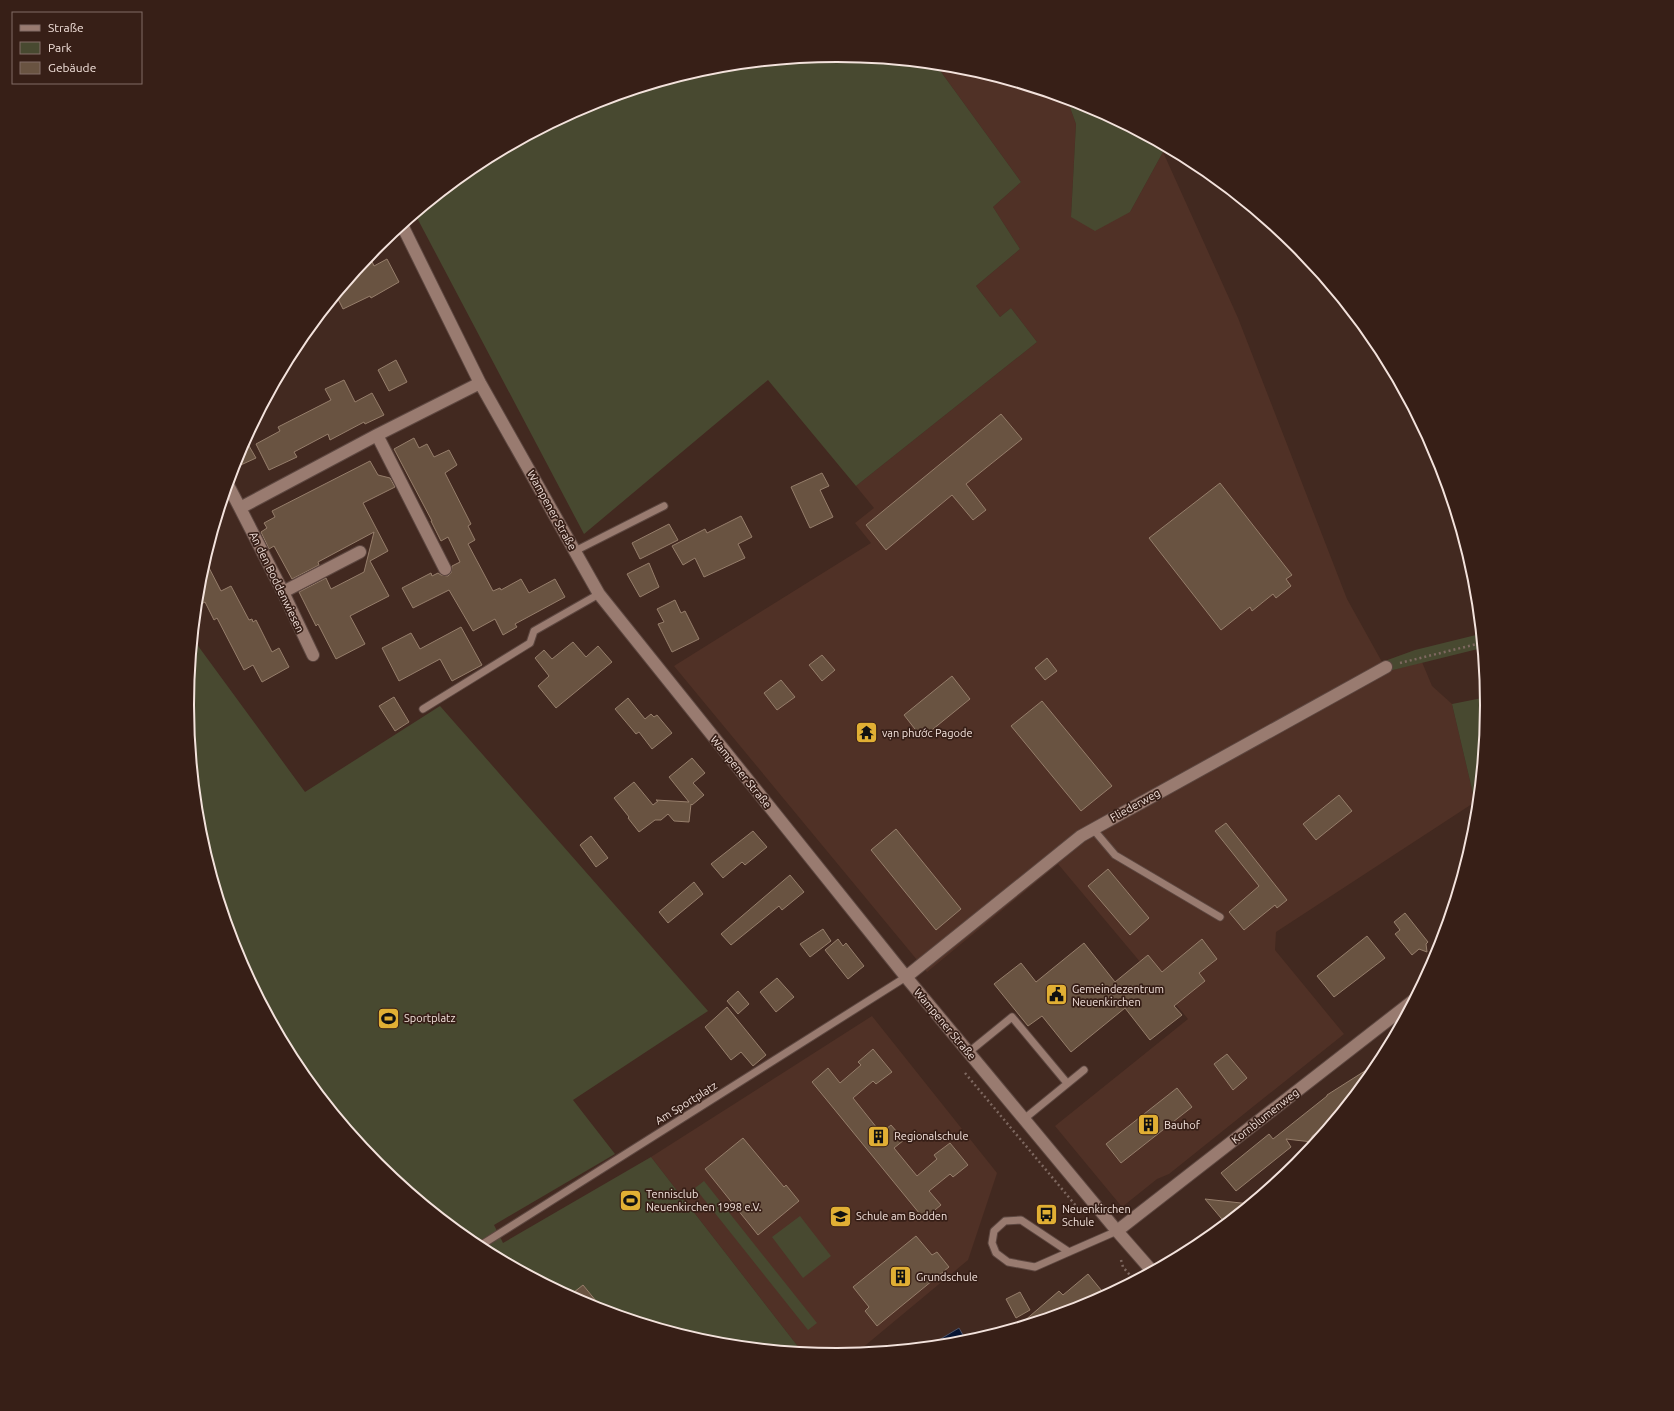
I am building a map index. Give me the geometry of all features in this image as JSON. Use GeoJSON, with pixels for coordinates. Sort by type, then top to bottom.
{"type":"FeatureCollection","features":[{"type":"Feature","properties":{"kind":"street","name":"Wampener Straße"},"geometry":{"type":"LineString","coordinates":[[404,230],[480,383],[598,594],[906,978],[1149,1268]]}},
{"type":"Feature","properties":{"kind":"street"},"geometry":{"type":"LineString","coordinates":[[240,508],[377,435],[480,383]]}},
{"type":"Feature","properties":{"kind":"street"},"geometry":{"type":"LineString","coordinates":[[377,435],[445,569]]}},
{"type":"Feature","properties":{"kind":"street","name":"An den Boddenwiesen"},"geometry":{"type":"LineString","coordinates":[[231,491],[283,592],[313,655]]}},
{"type":"Feature","properties":{"kind":"street"},"geometry":{"type":"LineString","coordinates":[[283,592],[360,552]]}},
{"type":"Feature","properties":{"kind":"street","name":"Fliederweg"},"geometry":{"type":"LineString","coordinates":[[906,978],[1081,836],[1386,667]]}},
{"type":"Feature","properties":{"kind":"street","name":"Kornblumenweg"},"geometry":{"type":"LineString","coordinates":[[1117,1231],[1405,1007]]}},
{"type":"Feature","properties":{"kind":"lane"},"geometry":{"type":"LineString","coordinates":[[575,551],[664,506]]}},
{"type":"Feature","properties":{"kind":"lane"},"geometry":{"type":"LineString","coordinates":[[423,709],[530,643],[534,631],[598,594]]}},
{"type":"Feature","properties":{"kind":"lane"},"geometry":{"type":"LineString","coordinates":[[1093,829],[1115,855],[1220,917]]}},
{"type":"Feature","properties":{"kind":"lane","name":"Am Sportplatz"},"geometry":{"type":"LineString","coordinates":[[483,1244],[906,978]]}},
{"type":"Feature","properties":{"kind":"lane"},"geometry":{"type":"LineString","coordinates":[[969,1052],[1012,1017],[1067,1084]]}},
{"type":"Feature","properties":{"kind":"lane"},"geometry":{"type":"LineString","coordinates":[[1024,1119],[1084,1070]]}},
{"type":"Feature","properties":{"kind":"lane"},"geometry":{"type":"LineString","coordinates":[[1069,1252],[1021,1220],[1005,1221],[994,1231],[992,1243],[996,1253],[1008,1262],[1035,1267],[1117,1231]]}},
{"type":"Feature","properties":{"kind":"path"},"geometry":{"type":"LineString","coordinates":[[1386,667],[1477,644]]}},
{"type":"Feature","properties":{"kind":"shaded area"},"geometry":{"type":"Polygon","coordinates":[[[940,71],[963,74],[1004,84],[1044,96],[1069,106],[1076,124],[1071,217],[1130,212],[1163,152],[1238,318],[1347,599],[1382,662],[1389,671],[1422,662],[1432,686],[1452,704],[1474,797],[1473,804],[1276,932],[1275,950],[1344,1034],[1169,1174],[1157,1179],[1122,1207],[1055,1126],[1188,1019],[1058,864],[927,972],[674,666],[871,543],[855,523],[874,508],[856,486],[1037,342],[1011,308],[1000,317],[976,286],[1020,249],[993,207],[1021,182],[940,71]]]}},
{"type":"Feature","properties":{"kind":"shaded area","name":"Schule am Bodden"},"geometry":{"type":"Polygon","coordinates":[[[872,1016],[997,1173],[968,1260],[862,1348],[799,1348],[651,1157],[872,1016]]]}},
{"type":"Feature","properties":{"kind":"green space"},"geometry":{"type":"Polygon","coordinates":[[[795,63],[879,63],[940,71],[1021,182],[993,207],[1020,249],[976,286],[1000,317],[1011,308],[1037,342],[856,486],[768,380],[584,534],[417,218],[445,195],[479,170],[552,128],[630,96],[670,84],[711,74],[795,63]]]}},
{"type":"Feature","properties":{"kind":"green space"},"geometry":{"type":"Polygon","coordinates":[[[1069,106],[1122,128],[1159,148],[1163,152],[1130,212],[1095,231],[1071,217],[1076,124],[1069,106]]]}},
{"type":"Feature","properties":{"kind":"green space"},"geometry":{"type":"Polygon","coordinates":[[[1476,635],[1478,649],[1389,671],[1382,662],[1415,650],[1476,635]]]}},
{"type":"Feature","properties":{"kind":"green space"},"geometry":{"type":"Polygon","coordinates":[[[197,644],[305,792],[440,706],[708,1011],[573,1100],[615,1154],[494,1225],[503,1243],[651,1157],[799,1348],[711,1337],[670,1327],[630,1315],[552,1283],[479,1241],[445,1216],[382,1161],[353,1130],[326,1097],[302,1063],[260,990],[242,952],[215,872],[199,789],[195,748],[194,706],[197,644]]]}},
{"type":"Feature","properties":{"kind":"green space"},"geometry":{"type":"Polygon","coordinates":[[[1480,698],[1479,748],[1474,797],[1452,704],[1480,698]]]}},
{"type":"Feature","properties":{"kind":"green space"},"geometry":{"type":"Polygon","coordinates":[[[704,1181],[817,1323],[808,1330],[695,1188],[704,1181]]]}},
{"type":"Feature","properties":{"kind":"green space"},"geometry":{"type":"Polygon","coordinates":[[[800,1216],[831,1256],[803,1278],[772,1237],[800,1216]]]}},
{"type":"Feature","properties":{"kind":"water"},"geometry":{"type":"Polygon","coordinates":[[[959,1328],[964,1337],[963,1337],[938,1341],[959,1328]]]}},
{"type":"Feature","properties":{"kind":"building"},"geometry":{"type":"Polygon","coordinates":[[[387,259],[399,282],[371,298],[370,296],[343,309],[338,299],[353,281],[372,261],[374,266],[387,259]]]}},
{"type":"Feature","properties":{"kind":"building"},"geometry":{"type":"Polygon","coordinates":[[[396,360],[407,382],[389,391],[378,370],[396,360]]]}},
{"type":"Feature","properties":{"kind":"building"},"geometry":{"type":"Polygon","coordinates":[[[344,380],[355,402],[372,393],[384,415],[365,424],[364,422],[330,440],[328,434],[294,452],[297,457],[269,470],[256,444],[280,431],[278,427],[331,400],[325,389],[344,380]]]}},
{"type":"Feature","properties":{"kind":"building"},"geometry":{"type":"Polygon","coordinates":[[[1001,414],[1022,439],[966,484],[986,510],[973,520],[952,495],[886,550],[866,525],[1001,414]]]}},
{"type":"Feature","properties":{"kind":"building"},"geometry":{"type":"Polygon","coordinates":[[[414,438],[419,448],[427,444],[434,457],[449,450],[457,465],[445,473],[471,524],[468,526],[475,540],[468,544],[493,591],[500,588],[501,590],[521,579],[529,593],[555,579],[565,597],[515,624],[517,627],[503,635],[495,619],[473,631],[449,590],[413,608],[402,588],[431,573],[432,576],[438,573],[448,576],[451,573],[452,566],[460,562],[448,537],[441,541],[394,449],[414,438]]]}},
{"type":"Feature","properties":{"kind":"building"},"geometry":{"type":"Polygon","coordinates":[[[249,445],[256,458],[240,465],[249,445]]]}},
{"type":"Feature","properties":{"kind":"building"},"geometry":{"type":"Polygon","coordinates":[[[370,461],[378,475],[390,478],[395,487],[363,503],[388,551],[370,561],[389,596],[350,616],[365,644],[336,659],[318,624],[316,626],[299,592],[326,578],[331,589],[364,572],[374,532],[318,562],[319,565],[292,579],[274,546],[269,549],[261,532],[267,528],[264,523],[275,517],[272,511],[370,461]]]}},
{"type":"Feature","properties":{"kind":"building"},"geometry":{"type":"Polygon","coordinates":[[[822,473],[829,486],[820,490],[833,517],[810,528],[791,487],[822,473]]]}},
{"type":"Feature","properties":{"kind":"building"},"geometry":{"type":"Polygon","coordinates":[[[1220,483],[1292,575],[1286,579],[1291,586],[1276,598],[1273,594],[1252,611],[1250,607],[1221,630],[1149,538],[1220,483]]]}},
{"type":"Feature","properties":{"kind":"building"},"geometry":{"type":"Polygon","coordinates":[[[741,516],[752,537],[738,544],[745,558],[704,577],[695,558],[683,565],[672,546],[705,529],[707,533],[741,516]]]}},
{"type":"Feature","properties":{"kind":"building"},"geometry":{"type":"Polygon","coordinates":[[[669,524],[678,540],[640,559],[632,543],[669,524]]]}},
{"type":"Feature","properties":{"kind":"building"},"geometry":{"type":"Polygon","coordinates":[[[649,563],[659,587],[640,597],[627,574],[649,563]]]}},
{"type":"Feature","properties":{"kind":"building"},"geometry":{"type":"Polygon","coordinates":[[[209,567],[221,591],[231,586],[249,620],[252,619],[253,622],[256,620],[272,652],[279,648],[289,667],[262,682],[253,665],[244,670],[217,618],[214,620],[205,602],[202,604],[209,567]]]}},
{"type":"Feature","properties":{"kind":"building"},"geometry":{"type":"Polygon","coordinates":[[[675,600],[681,613],[685,611],[699,639],[672,652],[658,624],[664,622],[657,609],[675,600]]]}},
{"type":"Feature","properties":{"kind":"building"},"geometry":{"type":"Polygon","coordinates":[[[461,627],[482,665],[452,681],[440,659],[399,681],[382,648],[411,633],[420,649],[461,627]]]}},
{"type":"Feature","properties":{"kind":"building"},"geometry":{"type":"Polygon","coordinates":[[[573,642],[586,657],[598,646],[612,662],[556,708],[538,686],[549,676],[535,658],[544,650],[552,659],[573,642]]]}},
{"type":"Feature","properties":{"kind":"building"},"geometry":{"type":"Polygon","coordinates":[[[822,655],[835,670],[822,681],[809,665],[822,655]]]}},
{"type":"Feature","properties":{"kind":"building"},"geometry":{"type":"Polygon","coordinates":[[[1047,658],[1057,671],[1045,680],[1035,668],[1047,658]]]}},
{"type":"Feature","properties":{"kind":"building"},"geometry":{"type":"Polygon","coordinates":[[[952,676],[970,699],[922,738],[904,715],[952,676]]]}},
{"type":"Feature","properties":{"kind":"building"},"geometry":{"type":"Polygon","coordinates":[[[781,680],[795,697],[777,710],[764,693],[781,680]]]}},
{"type":"Feature","properties":{"kind":"building"},"geometry":{"type":"Polygon","coordinates":[[[394,697],[409,722],[395,731],[379,706],[394,697]]]}},
{"type":"Feature","properties":{"kind":"building"},"geometry":{"type":"Polygon","coordinates":[[[628,698],[645,719],[651,714],[654,717],[657,715],[672,733],[652,749],[639,732],[636,734],[615,709],[628,698]]]}},
{"type":"Feature","properties":{"kind":"building"},"geometry":{"type":"Polygon","coordinates":[[[1042,701],[1112,786],[1081,811],[1011,726],[1042,701]]]}},
{"type":"Feature","properties":{"kind":"building"},"geometry":{"type":"Polygon","coordinates":[[[692,758],[705,773],[693,783],[704,795],[692,805],[691,804],[689,822],[674,821],[668,814],[661,820],[655,820],[639,832],[614,798],[634,782],[653,805],[658,801],[656,800],[689,802],[669,777],[692,758]]]}},
{"type":"Feature","properties":{"kind":"building"},"geometry":{"type":"Polygon","coordinates":[[[1339,795],[1352,811],[1316,840],[1303,824],[1339,795]]]}},
{"type":"Feature","properties":{"kind":"building"},"geometry":{"type":"Polygon","coordinates":[[[1226,823],[1287,900],[1277,908],[1275,905],[1244,930],[1229,912],[1259,886],[1215,831],[1226,823]]]}},
{"type":"Feature","properties":{"kind":"building"},"geometry":{"type":"Polygon","coordinates":[[[896,829],[961,909],[936,930],[871,850],[896,829]]]}},
{"type":"Feature","properties":{"kind":"building"},"geometry":{"type":"Polygon","coordinates":[[[753,831],[767,847],[745,865],[742,862],[723,878],[711,864],[753,831]]]}},
{"type":"Feature","properties":{"kind":"building"},"geometry":{"type":"Polygon","coordinates":[[[591,836],[608,858],[596,867],[580,845],[591,836]]]}},
{"type":"Feature","properties":{"kind":"building"},"geometry":{"type":"Polygon","coordinates":[[[1108,869],[1149,918],[1130,935],[1088,886],[1108,869]]]}},
{"type":"Feature","properties":{"kind":"building"},"geometry":{"type":"Polygon","coordinates":[[[790,875],[804,892],[782,910],[779,906],[731,945],[721,934],[790,875]]]}},
{"type":"Feature","properties":{"kind":"building"},"geometry":{"type":"Polygon","coordinates":[[[694,882],[703,894],[668,923],[659,912],[694,882]]]}},
{"type":"Feature","properties":{"kind":"building"},"geometry":{"type":"Polygon","coordinates":[[[1405,913],[1428,942],[1426,944],[1427,952],[1419,949],[1412,955],[1395,934],[1400,930],[1394,922],[1405,913]]]}},
{"type":"Feature","properties":{"kind":"building"},"geometry":{"type":"Polygon","coordinates":[[[823,929],[831,941],[810,957],[800,944],[823,929]]]}},
{"type":"Feature","properties":{"kind":"building"},"geometry":{"type":"Polygon","coordinates":[[[1367,936],[1385,958],[1334,997],[1317,976],[1367,936]]]}},
{"type":"Feature","properties":{"kind":"building"},"geometry":{"type":"Polygon","coordinates":[[[838,939],[843,946],[846,943],[864,966],[848,979],[825,950],[838,939]]]}},
{"type":"Feature","properties":{"kind":"building"},"geometry":{"type":"Polygon","coordinates":[[[1202,939],[1217,959],[1199,973],[1205,981],[1174,1006],[1182,1015],[1150,1040],[1125,1008],[1071,1052],[1042,1016],[1028,1026],[994,984],[1021,963],[1036,982],[1084,943],[1115,982],[1148,955],[1162,972],[1202,939]]]}},
{"type":"Feature","properties":{"kind":"building"},"geometry":{"type":"Polygon","coordinates":[[[777,978],[794,997],[776,1012],[760,992],[777,978]]]}},
{"type":"Feature","properties":{"kind":"building"},"geometry":{"type":"Polygon","coordinates":[[[738,991],[749,1004],[738,1014],[727,1001],[738,991]]]}},
{"type":"Feature","properties":{"kind":"building"},"geometry":{"type":"Polygon","coordinates":[[[727,1007],[766,1055],[753,1066],[741,1052],[731,1060],[705,1027],[727,1007]]]}},
{"type":"Feature","properties":{"kind":"building","name":"Regionalschule"},"geometry":{"type":"Polygon","coordinates":[[[873,1049],[892,1072],[876,1084],[873,1081],[853,1098],[881,1133],[891,1125],[904,1140],[894,1148],[917,1176],[937,1159],[934,1155],[950,1143],[968,1165],[953,1177],[950,1174],[929,1191],[941,1205],[924,1219],[812,1082],[828,1068],[840,1083],[861,1065],[858,1062],[873,1049]]]}},
{"type":"Feature","properties":{"kind":"building"},"geometry":{"type":"Polygon","coordinates":[[[1227,1054],[1247,1078],[1233,1090],[1214,1064],[1227,1054]]]}},
{"type":"Feature","properties":{"kind":"building"},"geometry":{"type":"Polygon","coordinates":[[[1368,1069],[1348,1097],[1329,1120],[1323,1125],[1324,1126],[1321,1129],[1312,1136],[1310,1142],[1286,1139],[1291,1147],[1236,1191],[1221,1173],[1269,1134],[1273,1139],[1327,1095],[1368,1069]]]}},
{"type":"Feature","properties":{"kind":"building","name":"Bauhof"},"geometry":{"type":"Polygon","coordinates":[[[1177,1088],[1192,1107],[1121,1163],[1106,1144],[1177,1088]]]}},
{"type":"Feature","properties":{"kind":"building"},"geometry":{"type":"Polygon","coordinates":[[[743,1138],[784,1187],[786,1185],[799,1201],[758,1235],[705,1169],[743,1138]]]}},
{"type":"Feature","properties":{"kind":"building"},"geometry":{"type":"Polygon","coordinates":[[[1205,1199],[1244,1203],[1223,1220],[1205,1199]]]}},
{"type":"Feature","properties":{"kind":"building","name":"Grundschule"},"geometry":{"type":"Polygon","coordinates":[[[916,1236],[932,1255],[937,1252],[949,1267],[877,1326],[865,1311],[869,1307],[853,1287],[916,1236]]]}},
{"type":"Feature","properties":{"kind":"building"},"geometry":{"type":"Polygon","coordinates":[[[1088,1274],[1102,1292],[1044,1315],[1024,1321],[1059,1291],[1063,1295],[1088,1274]]]}},
{"type":"Feature","properties":{"kind":"building"},"geometry":{"type":"Polygon","coordinates":[[[583,1285],[597,1302],[591,1300],[574,1292],[583,1285]]]}},
{"type":"Feature","properties":{"kind":"building"},"geometry":{"type":"Polygon","coordinates":[[[1020,1292],[1030,1310],[1016,1318],[1006,1299],[1020,1292]]]}},
{"type":"Feature","properties":{"kind":"place","name":"vạn phước Pagode"},"geometry":{"type":"Point","coordinates":[867,733]}},
{"type":"Feature","properties":{"kind":"place","name":"Gemeindezentrum Neuenkirchen"},"geometry":{"type":"Point","coordinates":[1057,995]}},
{"type":"Feature","properties":{"kind":"place","name":"Sportplatz"},"geometry":{"type":"Point","coordinates":[389,1018]}},
{"type":"Feature","properties":{"kind":"place","name":"Bauhof"},"geometry":{"type":"Point","coordinates":[1149,1125]}},
{"type":"Feature","properties":{"kind":"place","name":"Regionalschule"},"geometry":{"type":"Point","coordinates":[879,1136]}},
{"type":"Feature","properties":{"kind":"place","name":"Tennisclub Neuenkirchen 1998 e.V."},"geometry":{"type":"Point","coordinates":[630,1200]}},
{"type":"Feature","properties":{"kind":"place","name":"Neuenkirchen Schule"},"geometry":{"type":"Point","coordinates":[1047,1215]}},
{"type":"Feature","properties":{"kind":"place","name":"Schule am Bodden"},"geometry":{"type":"Point","coordinates":[840,1216]}},
{"type":"Feature","properties":{"kind":"place","name":"Grundschule"},"geometry":{"type":"Point","coordinates":[901,1277]}}]}
